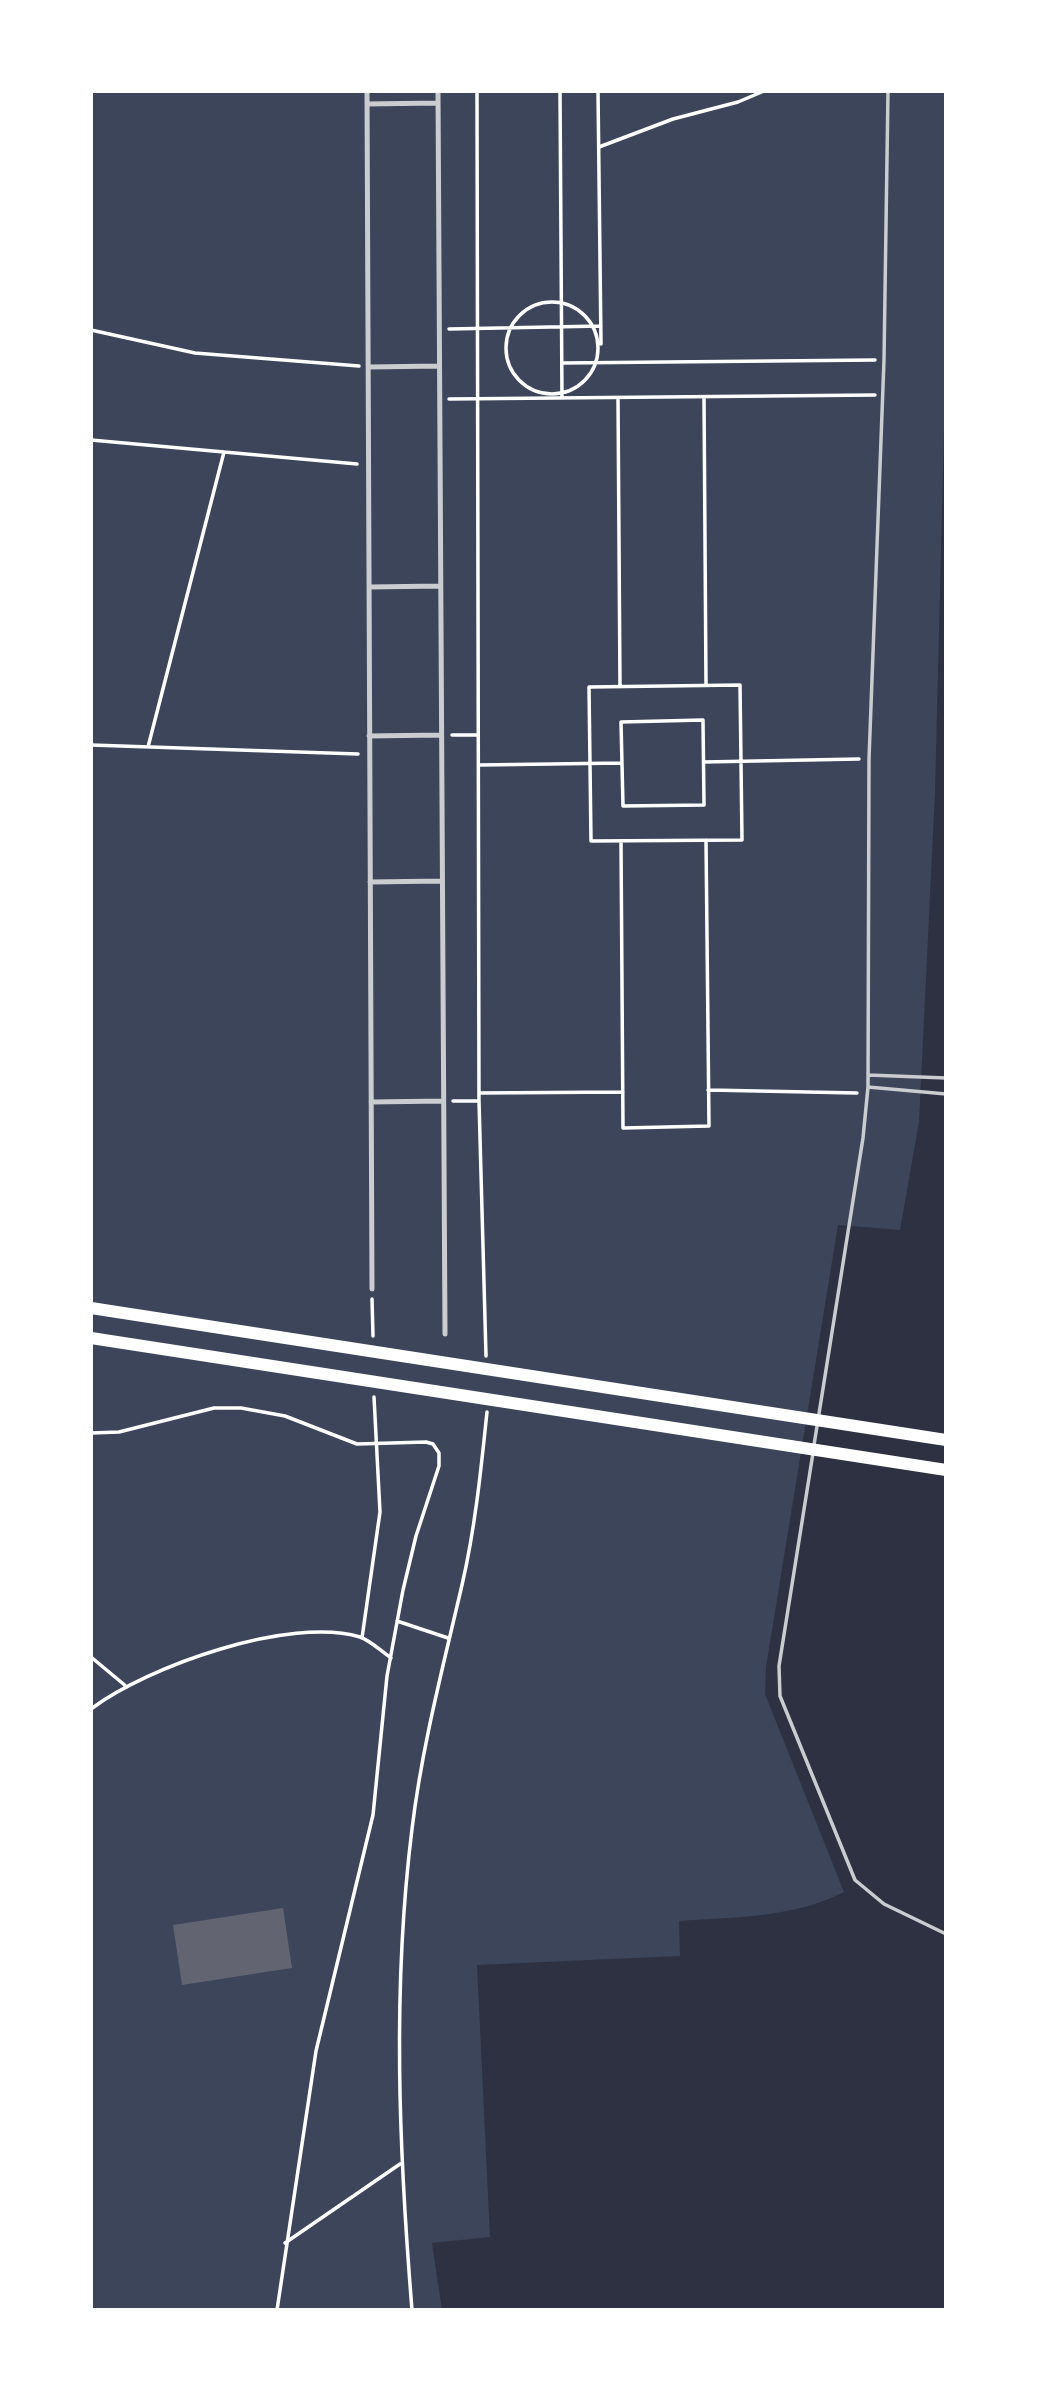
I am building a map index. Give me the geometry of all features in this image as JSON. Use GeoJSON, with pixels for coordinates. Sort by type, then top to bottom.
{"type":"FeatureCollection","features":[{"type":"Feature","properties":{"kind":"highway"},"geometry":{"type":"LineString","coordinates":[[91,1308],[946,1440]]}},
{"type":"Feature","properties":{"kind":"highway"},"geometry":{"type":"LineString","coordinates":[[91,1338],[946,1470]]}},
{"type":"Feature","properties":{"kind":"street"},"geometry":{"type":"LineString","coordinates":[[367,91],[372,1289]]}},
{"type":"Feature","properties":{"kind":"street"},"geometry":{"type":"LineString","coordinates":[[438,91],[444,1334]]}},
{"type":"Feature","properties":{"kind":"street"},"geometry":{"type":"LineString","coordinates":[[367,104],[438,103]]}},
{"type":"Feature","properties":{"kind":"street"},"geometry":{"type":"LineString","coordinates":[[369,367],[439,366]]}},
{"type":"Feature","properties":{"kind":"street"},"geometry":{"type":"LineString","coordinates":[[370,587],[440,586]]}},
{"type":"Feature","properties":{"kind":"street"},"geometry":{"type":"LineString","coordinates":[[369,736],[441,735]]}},
{"type":"Feature","properties":{"kind":"street"},"geometry":{"type":"LineString","coordinates":[[370,882],[442,881]]}},
{"type":"Feature","properties":{"kind":"street"},"geometry":{"type":"LineString","coordinates":[[371,1102],[443,1101]]}},
{"type":"Feature","properties":{"kind":"lane"},"geometry":{"type":"LineString","coordinates":[[888,91],[884,360],[869,759],[868,1093],[778,1682],[786,1714],[855,1880],[884,1904],[946,1934]]}},
{"type":"Feature","properties":{"kind":"lane"},"geometry":{"type":"LineString","coordinates":[[868,1076],[946,1078]]}},
{"type":"Feature","properties":{"kind":"lane"},"geometry":{"type":"LineString","coordinates":[[868,1087],[946,1094]]}},
{"type":"Feature","properties":{"kind":"path"},"geometry":{"type":"LineString","coordinates":[[477,91],[479,1101],[486,1367]]}},
{"type":"Feature","properties":{"kind":"path"},"geometry":{"type":"LineString","coordinates":[[560,91],[562,396]]}},
{"type":"Feature","properties":{"kind":"path"},"geometry":{"type":"LineString","coordinates":[[598,91],[601,326],[599,363],[584,383],[562,396],[531,390],[514,376],[506,355],[511,327],[530,308],[562,303],[583,313],[593,326],[599,342],[599,363]]}},
{"type":"Feature","properties":{"kind":"path"},"geometry":{"type":"LineString","coordinates":[[599,147],[673,118],[738,102],[764,91]]}},
{"type":"Feature","properties":{"kind":"path"},"geometry":{"type":"LineString","coordinates":[[439,329],[601,326]]}},
{"type":"Feature","properties":{"kind":"path"},"geometry":{"type":"LineString","coordinates":[[91,330],[195,353],[369,367]]}},
{"type":"Feature","properties":{"kind":"path"},"geometry":{"type":"LineString","coordinates":[[562,363],[884,360]]}},
{"type":"Feature","properties":{"kind":"path"},"geometry":{"type":"LineString","coordinates":[[439,399],[562,396],[882,396]]}},
{"type":"Feature","properties":{"kind":"path"},"geometry":{"type":"LineString","coordinates":[[704,397],[706,685]]}},
{"type":"Feature","properties":{"kind":"path"},"geometry":{"type":"LineString","coordinates":[[618,398],[620,687]]}},
{"type":"Feature","properties":{"kind":"path"},"geometry":{"type":"LineString","coordinates":[[91,440],[351,463]]}},
{"type":"Feature","properties":{"kind":"path"},"geometry":{"type":"LineString","coordinates":[[148,747],[224,452]]}},
{"type":"Feature","properties":{"kind":"path"},"geometry":{"type":"LineString","coordinates":[[706,685],[740,685],[742,840],[591,841],[589,687],[706,685]]}},
{"type":"Feature","properties":{"kind":"path"},"geometry":{"type":"LineString","coordinates":[[703,720],[704,762],[704,805],[623,806],[621,722],[703,720]]}},
{"type":"Feature","properties":{"kind":"path"},"geometry":{"type":"LineString","coordinates":[[441,735],[478,734]]}},
{"type":"Feature","properties":{"kind":"path"},"geometry":{"type":"LineString","coordinates":[[91,745],[349,754]]}},
{"type":"Feature","properties":{"kind":"path"},"geometry":{"type":"LineString","coordinates":[[704,762],[869,759]]}},
{"type":"Feature","properties":{"kind":"path"},"geometry":{"type":"LineString","coordinates":[[478,765],[622,763]]}},
{"type":"Feature","properties":{"kind":"path"},"geometry":{"type":"LineString","coordinates":[[621,841],[624,1128],[709,1126],[706,840]]}},
{"type":"Feature","properties":{"kind":"path"},"geometry":{"type":"LineString","coordinates":[[708,1090],[868,1093]]}},
{"type":"Feature","properties":{"kind":"path"},"geometry":{"type":"LineString","coordinates":[[479,1093],[623,1092]]}},
{"type":"Feature","properties":{"kind":"path"},"geometry":{"type":"LineString","coordinates":[[443,1101],[479,1101]]}},
{"type":"Feature","properties":{"kind":"path"},"geometry":{"type":"LineString","coordinates":[[372,1289],[373,1341]]}},
{"type":"Feature","properties":{"kind":"path"},"geometry":{"type":"LineString","coordinates":[[362,1638],[380,1512],[374,1393]]}},
{"type":"Feature","properties":{"kind":"path"},"geometry":{"type":"LineString","coordinates":[[412,2310],[400,2164],[400,1964],[427,1725],[462,1584],[477,1503],[487,1406]]}},
{"type":"Feature","properties":{"kind":"path"},"geometry":{"type":"LineString","coordinates":[[91,1433],[119,1432],[214,1408],[241,1408],[285,1416],[357,1444],[426,1442],[433,1444],[439,1453],[439,1466],[416,1536],[397,1621],[373,1815],[316,2051],[277,2310]]}},
{"type":"Feature","properties":{"kind":"path"},"geometry":{"type":"LineString","coordinates":[[397,1621],[447,1638]]}},
{"type":"Feature","properties":{"kind":"path"},"geometry":{"type":"LineString","coordinates":[[91,1709],[127,1687],[192,1659],[257,1638],[325,1632],[362,1638],[391,1658]]}},
{"type":"Feature","properties":{"kind":"path"},"geometry":{"type":"LineString","coordinates":[[91,1657],[127,1687]]}},
{"type":"Feature","properties":{"kind":"path"},"geometry":{"type":"LineString","coordinates":[[285,2243],[400,2164]]}},
{"type":"Feature","properties":{"kind":"shaded area"},"geometry":{"type":"Polygon","coordinates":[[[91,91],[946,91],[946,348],[935,793],[919,1122],[900,1230],[838,1225],[766,1667],[765,1694],[844,1892],[825,1901],[784,1912],[679,1921],[680,1956],[477,1965],[490,2237],[432,2243],[442,2310],[91,2310],[91,91]]]}},
{"type":"Feature","properties":{"kind":"building"},"geometry":{"type":"Polygon","coordinates":[[[283,1908],[292,1968],[182,1985],[173,1925],[283,1908]]]}}]}
